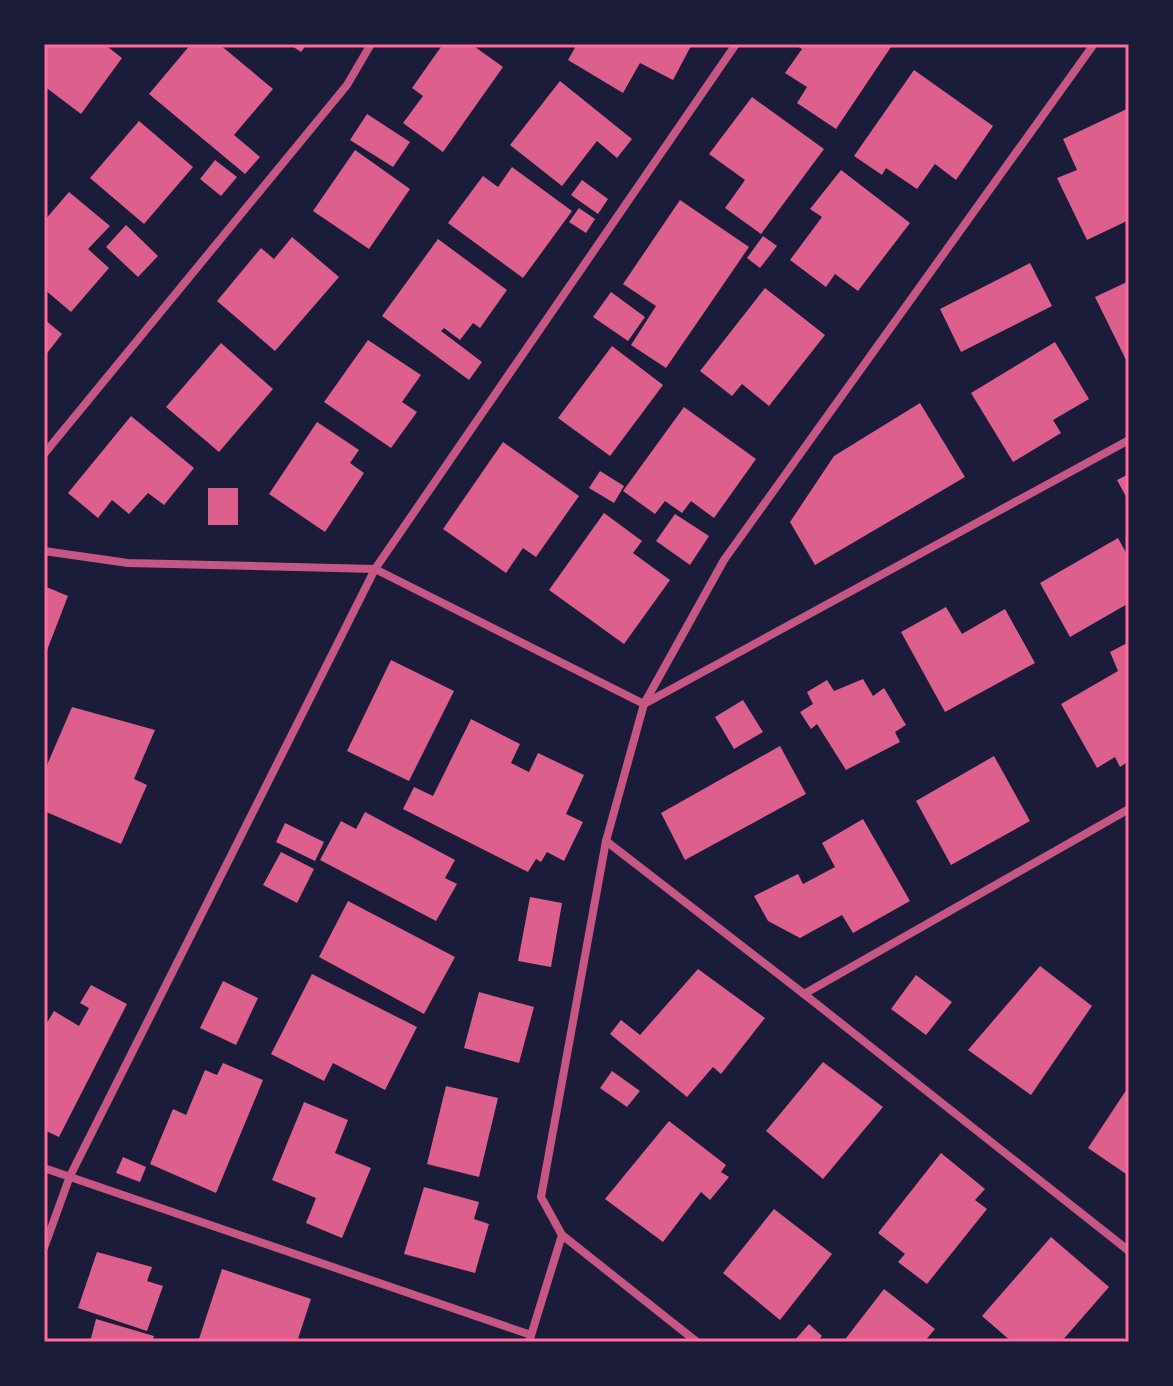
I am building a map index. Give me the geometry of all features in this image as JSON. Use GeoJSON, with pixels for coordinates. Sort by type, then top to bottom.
{"type":"FeatureCollection","features":[{"type":"Feature","properties":{"kind":"street"},"geometry":{"type":"LineString","coordinates":[[44,454],[347,85],[371,44]]}},
{"type":"Feature","properties":{"kind":"street"},"geometry":{"type":"LineString","coordinates":[[44,1248],[70,1176],[375,569],[736,44]]}},
{"type":"Feature","properties":{"kind":"street"},"geometry":{"type":"LineString","coordinates":[[697,1342],[562,1235],[541,1197],[606,841],[644,704],[724,560],[1094,44]]}},
{"type":"Feature","properties":{"kind":"street"},"geometry":{"type":"LineString","coordinates":[[644,704],[1129,440]]}},
{"type":"Feature","properties":{"kind":"street"},"geometry":{"type":"LineString","coordinates":[[44,551],[128,563],[375,569],[644,704]]}},
{"type":"Feature","properties":{"kind":"street"},"geometry":{"type":"LineString","coordinates":[[804,994],[1129,809]]}},
{"type":"Feature","properties":{"kind":"street"},"geometry":{"type":"LineString","coordinates":[[606,841],[1129,1251]]}},
{"type":"Feature","properties":{"kind":"street"},"geometry":{"type":"LineString","coordinates":[[44,1168],[530,1338],[562,1235]]}},
{"type":"Feature","properties":{"kind":"building"},"geometry":{"type":"Polygon","coordinates":[[[44,44],[104,44],[122,58],[81,114],[44,86],[44,44]]]}},
{"type":"Feature","properties":{"kind":"building"},"geometry":{"type":"Polygon","coordinates":[[[191,44],[219,44],[273,89],[234,135],[260,157],[245,174],[149,94],[191,44]]]}},
{"type":"Feature","properties":{"kind":"building"},"geometry":{"type":"Polygon","coordinates":[[[289,44],[307,44],[301,52],[289,44]]]}},
{"type":"Feature","properties":{"kind":"building"},"geometry":{"type":"Polygon","coordinates":[[[443,44],[471,44],[503,67],[443,152],[403,123],[423,96],[412,88],[443,44]]]}},
{"type":"Feature","properties":{"kind":"building"},"geometry":{"type":"Polygon","coordinates":[[[577,44],[692,44],[673,80],[640,63],[623,93],[568,60],[577,44]]]}},
{"type":"Feature","properties":{"kind":"building"},"geometry":{"type":"Polygon","coordinates":[[[794,44],[893,44],[836,129],[797,103],[807,87],[785,73],[802,49],[794,44]]]}},
{"type":"Feature","properties":{"kind":"building"},"geometry":{"type":"Polygon","coordinates":[[[914,70],[993,126],[956,180],[935,164],[917,189],[886,168],[882,175],[854,156],[914,70]]]}},
{"type":"Feature","properties":{"kind":"building"},"geometry":{"type":"Polygon","coordinates":[[[560,81],[632,139],[617,158],[597,141],[562,186],[510,145],[560,81]]]}},
{"type":"Feature","properties":{"kind":"building"},"geometry":{"type":"Polygon","coordinates":[[[752,97],[824,149],[761,234],[725,208],[745,180],[709,154],[752,97]]]}},
{"type":"Feature","properties":{"kind":"building"},"geometry":{"type":"Polygon","coordinates":[[[1129,108],[1129,220],[1087,240],[1057,178],[1077,170],[1063,139],[1129,108]]]}},
{"type":"Feature","properties":{"kind":"building"},"geometry":{"type":"Polygon","coordinates":[[[367,114],[410,142],[393,167],[350,140],[367,114]]]}},
{"type":"Feature","properties":{"kind":"building"},"geometry":{"type":"Polygon","coordinates":[[[139,121],[193,167],[144,224],[90,178],[139,121]]]}},
{"type":"Feature","properties":{"kind":"building"},"geometry":{"type":"Polygon","coordinates":[[[355,150],[410,189],[369,249],[313,211],[355,150]]]}},
{"type":"Feature","properties":{"kind":"building"},"geometry":{"type":"Polygon","coordinates":[[[215,160],[237,177],[221,196],[200,179],[215,160]]]}},
{"type":"Feature","properties":{"kind":"building"},"geometry":{"type":"Polygon","coordinates":[[[512,167],[572,211],[523,278],[448,223],[483,176],[498,187],[512,167]]]}},
{"type":"Feature","properties":{"kind":"building"},"geometry":{"type":"Polygon","coordinates":[[[841,170],[910,223],[858,291],[835,274],[826,287],[790,260],[822,217],[810,209],[841,170]]]}},
{"type":"Feature","properties":{"kind":"building"},"geometry":{"type":"Polygon","coordinates":[[[582,180],[608,199],[598,214],[571,195],[582,180]]]}},
{"type":"Feature","properties":{"kind":"building"},"geometry":{"type":"Polygon","coordinates":[[[69,192],[110,226],[88,249],[109,268],[71,312],[44,289],[44,221],[69,192]]]}},
{"type":"Feature","properties":{"kind":"building"},"geometry":{"type":"Polygon","coordinates":[[[680,200],[749,247],[666,368],[631,345],[656,306],[623,284],[680,200]]]}},
{"type":"Feature","properties":{"kind":"building"},"geometry":{"type":"Polygon","coordinates":[[[579,208],[595,219],[586,233],[569,222],[579,208]]]}},
{"type":"Feature","properties":{"kind":"building"},"geometry":{"type":"Polygon","coordinates":[[[126,225],[158,256],[138,277],[106,247],[126,225]]]}},
{"type":"Feature","properties":{"kind":"building"},"geometry":{"type":"Polygon","coordinates":[[[763,236],[777,246],[760,268],[747,258],[763,236]]]}},
{"type":"Feature","properties":{"kind":"building"},"geometry":{"type":"Polygon","coordinates":[[[292,237],[339,277],[275,351],[217,301],[261,248],[274,259],[292,237]]]}},
{"type":"Feature","properties":{"kind":"building"},"geometry":{"type":"Polygon","coordinates":[[[438,239],[507,290],[480,328],[473,323],[460,340],[444,328],[441,331],[482,362],[469,380],[382,316],[438,239]]]}},
{"type":"Feature","properties":{"kind":"building"},"geometry":{"type":"Polygon","coordinates":[[[1030,263],[1052,306],[961,352],[940,309],[1030,263]]]}},
{"type":"Feature","properties":{"kind":"building"},"geometry":{"type":"Polygon","coordinates":[[[1129,281],[1129,366],[1095,297],[1129,281]]]}},
{"type":"Feature","properties":{"kind":"building"},"geometry":{"type":"Polygon","coordinates":[[[765,288],[825,335],[769,406],[742,384],[732,396],[700,371],[765,288]]]}},
{"type":"Feature","properties":{"kind":"building"},"geometry":{"type":"Polygon","coordinates":[[[611,292],[645,317],[628,341],[593,317],[611,292]]]}},
{"type":"Feature","properties":{"kind":"building"},"geometry":{"type":"Polygon","coordinates":[[[44,319],[62,334],[44,357],[44,319]]]}},
{"type":"Feature","properties":{"kind":"building"},"geometry":{"type":"Polygon","coordinates":[[[368,340],[421,375],[402,402],[417,412],[391,448],[324,402],[368,340]]]}},
{"type":"Feature","properties":{"kind":"building"},"geometry":{"type":"Polygon","coordinates":[[[1055,342],[1089,399],[1053,420],[1061,433],[1013,462],[971,393],[1055,342]]]}},
{"type":"Feature","properties":{"kind":"building"},"geometry":{"type":"Polygon","coordinates":[[[221,343],[273,389],[219,452],[166,407],[221,343]]]}},
{"type":"Feature","properties":{"kind":"building"},"geometry":{"type":"Polygon","coordinates":[[[612,346],[663,385],[610,456],[558,418],[612,346]]]}},
{"type":"Feature","properties":{"kind":"building"},"geometry":{"type":"Polygon","coordinates":[[[920,403],[965,477],[815,565],[790,522],[834,456],[920,403]]]}},
{"type":"Feature","properties":{"kind":"building"},"geometry":{"type":"Polygon","coordinates":[[[684,407],[756,459],[714,518],[691,501],[682,513],[665,501],[655,514],[623,491],[684,407]]]}},
{"type":"Feature","properties":{"kind":"building"},"geometry":{"type":"Polygon","coordinates":[[[131,416],[194,468],[164,505],[148,493],[129,514],[112,500],[98,518],[68,493],[131,416]]]}},
{"type":"Feature","properties":{"kind":"building"},"geometry":{"type":"Polygon","coordinates":[[[317,422],[359,450],[350,463],[364,473],[325,532],[269,494],[317,422]]]}},
{"type":"Feature","properties":{"kind":"building"},"geometry":{"type":"Polygon","coordinates":[[[503,442],[579,496],[536,557],[523,548],[506,573],[443,529],[503,442]]]}},
{"type":"Feature","properties":{"kind":"building"},"geometry":{"type":"Polygon","coordinates":[[[600,471],[624,486],[614,503],[589,488],[600,471]]]}},
{"type":"Feature","properties":{"kind":"building"},"geometry":{"type":"Polygon","coordinates":[[[1129,474],[1129,502],[1117,480],[1129,474]]]}},
{"type":"Feature","properties":{"kind":"building"},"geometry":{"type":"Polygon","coordinates":[[[208,488],[238,488],[238,525],[208,525],[208,488]]]}},
{"type":"Feature","properties":{"kind":"building"},"geometry":{"type":"Polygon","coordinates":[[[604,513],[642,541],[633,553],[670,580],[624,644],[549,590],[604,513]]]}},
{"type":"Feature","properties":{"kind":"building"},"geometry":{"type":"Polygon","coordinates":[[[675,514],[709,536],[690,565],[656,541],[675,514]]]}},
{"type":"Feature","properties":{"kind":"building"},"geometry":{"type":"Polygon","coordinates":[[[1118,538],[1129,558],[1129,603],[1070,637],[1040,583],[1118,538]]]}},
{"type":"Feature","properties":{"kind":"building"},"geometry":{"type":"Polygon","coordinates":[[[44,586],[68,596],[44,658],[44,586]]]}},
{"type":"Feature","properties":{"kind":"building"},"geometry":{"type":"Polygon","coordinates":[[[946,607],[962,634],[1005,609],[1035,663],[945,712],[901,632],[946,607]]]}},
{"type":"Feature","properties":{"kind":"building"},"geometry":{"type":"Polygon","coordinates":[[[1129,642],[1129,761],[1120,767],[1115,757],[1097,768],[1061,704],[1118,671],[1110,652],[1129,642]]]}},
{"type":"Feature","properties":{"kind":"building"},"geometry":{"type":"Polygon","coordinates":[[[391,660],[454,691],[409,781],[347,751],[391,660]]]}},
{"type":"Feature","properties":{"kind":"building"},"geometry":{"type":"Polygon","coordinates":[[[863,679],[873,696],[884,688],[906,725],[895,732],[900,742],[846,770],[817,724],[811,729],[800,712],[813,704],[807,692],[827,680],[834,691],[863,679]]]}},
{"type":"Feature","properties":{"kind":"building"},"geometry":{"type":"Polygon","coordinates":[[[743,700],[763,732],[734,749],[715,717],[743,700]]]}},
{"type":"Feature","properties":{"kind":"building"},"geometry":{"type":"Polygon","coordinates":[[[72,707],[155,730],[134,779],[147,785],[121,844],[44,811],[44,772],[72,707]]]}},
{"type":"Feature","properties":{"kind":"building"},"geometry":{"type":"Polygon","coordinates":[[[471,719],[520,744],[511,763],[529,772],[538,753],[584,775],[566,814],[583,822],[564,861],[547,852],[541,862],[536,859],[528,872],[403,809],[414,787],[433,796],[471,719]]]}},
{"type":"Feature","properties":{"kind":"building"},"geometry":{"type":"Polygon","coordinates":[[[780,746],[806,794],[685,860],[661,813],[780,746]]]}},
{"type":"Feature","properties":{"kind":"building"},"geometry":{"type":"Polygon","coordinates":[[[994,756],[1030,821],[951,865],[916,801],[994,756]]]}},
{"type":"Feature","properties":{"kind":"building"},"geometry":{"type":"Polygon","coordinates":[[[365,812],[455,860],[445,878],[457,884],[436,921],[320,860],[341,821],[356,829],[365,812]]]}},
{"type":"Feature","properties":{"kind":"building"},"geometry":{"type":"Polygon","coordinates":[[[863,819],[910,901],[853,933],[842,915],[800,938],[768,921],[754,896],[798,874],[803,884],[835,867],[822,843],[863,819]]]}},
{"type":"Feature","properties":{"kind":"building"},"geometry":{"type":"Polygon","coordinates":[[[285,823],[324,842],[315,861],[276,842],[285,823]]]}},
{"type":"Feature","properties":{"kind":"building"},"geometry":{"type":"Polygon","coordinates":[[[281,852],[314,869],[297,903],[263,885],[281,852]]]}},
{"type":"Feature","properties":{"kind":"building"},"geometry":{"type":"Polygon","coordinates":[[[530,897],[562,903],[551,967],[518,961],[530,897]]]}},
{"type":"Feature","properties":{"kind":"building"},"geometry":{"type":"Polygon","coordinates":[[[348,901],[455,957],[424,1014],[319,957],[348,901]]]}},
{"type":"Feature","properties":{"kind":"building"},"geometry":{"type":"Polygon","coordinates":[[[1040,966],[1092,1006],[1031,1095],[968,1050],[1040,966]]]}},
{"type":"Feature","properties":{"kind":"building"},"geometry":{"type":"Polygon","coordinates":[[[698,969],[765,1018],[721,1074],[713,1067],[687,1097],[610,1034],[621,1020],[640,1035],[698,969]]]}},
{"type":"Feature","properties":{"kind":"building"},"geometry":{"type":"Polygon","coordinates":[[[312,974],[417,1027],[385,1090],[333,1063],[324,1081],[271,1054],[312,974]]]}},
{"type":"Feature","properties":{"kind":"building"},"geometry":{"type":"Polygon","coordinates":[[[916,975],[952,1002],[926,1035],[891,1009],[916,975]]]}},
{"type":"Feature","properties":{"kind":"building"},"geometry":{"type":"Polygon","coordinates":[[[223,981],[258,998],[236,1045],[200,1028],[223,981]]]}},
{"type":"Feature","properties":{"kind":"building"},"geometry":{"type":"Polygon","coordinates":[[[91,985],[127,1004],[59,1137],[44,1130],[44,1028],[54,1011],[79,1026],[89,1008],[80,1003],[91,985]]]}},
{"type":"Feature","properties":{"kind":"building"},"geometry":{"type":"Polygon","coordinates":[[[479,992],[534,1007],[519,1063],[464,1048],[479,992]]]}},
{"type":"Feature","properties":{"kind":"building"},"geometry":{"type":"Polygon","coordinates":[[[823,1062],[883,1107],[823,1179],[766,1131],[823,1062]]]}},
{"type":"Feature","properties":{"kind":"building"},"geometry":{"type":"Polygon","coordinates":[[[223,1063],[263,1080],[216,1193],[150,1164],[173,1109],[186,1115],[205,1070],[217,1075],[223,1063]]]}},
{"type":"Feature","properties":{"kind":"building"},"geometry":{"type":"Polygon","coordinates":[[[612,1071],[640,1091],[627,1107],[600,1088],[612,1071]]]}},
{"type":"Feature","properties":{"kind":"building"},"geometry":{"type":"Polygon","coordinates":[[[446,1086],[498,1098],[479,1177],[427,1164],[446,1086]]]}},
{"type":"Feature","properties":{"kind":"building"},"geometry":{"type":"Polygon","coordinates":[[[1129,1086],[1129,1176],[1088,1148],[1129,1086]]]}},
{"type":"Feature","properties":{"kind":"building"},"geometry":{"type":"Polygon","coordinates":[[[304,1102],[348,1120],[335,1153],[371,1168],[342,1238],[306,1223],[316,1198],[272,1180],[304,1102]]]}},
{"type":"Feature","properties":{"kind":"building"},"geometry":{"type":"Polygon","coordinates":[[[669,1121],[726,1165],[721,1172],[729,1177],[710,1200],[701,1192],[663,1242],[605,1199],[669,1121]]]}},
{"type":"Feature","properties":{"kind":"building"},"geometry":{"type":"Polygon","coordinates":[[[941,1153],[985,1189],[975,1200],[987,1209],[927,1284],[898,1262],[905,1254],[878,1233],[941,1153]]]}},
{"type":"Feature","properties":{"kind":"building"},"geometry":{"type":"Polygon","coordinates":[[[123,1157],[146,1167],[140,1182],[116,1173],[123,1157]]]}},
{"type":"Feature","properties":{"kind":"building"},"geometry":{"type":"Polygon","coordinates":[[[424,1187],[479,1202],[474,1219],[489,1224],[475,1273],[404,1254],[424,1187]]]}},
{"type":"Feature","properties":{"kind":"building"},"geometry":{"type":"Polygon","coordinates":[[[774,1209],[832,1254],[780,1320],[723,1273],[774,1209]]]}},
{"type":"Feature","properties":{"kind":"building"},"geometry":{"type":"Polygon","coordinates":[[[1051,1237],[1109,1287],[1061,1342],[1012,1342],[982,1316],[1051,1237]]]}},
{"type":"Feature","properties":{"kind":"building"},"geometry":{"type":"Polygon","coordinates":[[[97,1252],[152,1267],[147,1281],[163,1286],[147,1331],[78,1308],[97,1252]]]}},
{"type":"Feature","properties":{"kind":"building"},"geometry":{"type":"Polygon","coordinates":[[[222,1269],[311,1299],[297,1342],[198,1342],[222,1269]]]}},
{"type":"Feature","properties":{"kind":"building"},"geometry":{"type":"Polygon","coordinates":[[[884,1289],[935,1329],[924,1342],[843,1342],[884,1289]]]}},
{"type":"Feature","properties":{"kind":"building"},"geometry":{"type":"Polygon","coordinates":[[[96,1319],[154,1336],[152,1342],[90,1342],[96,1319]]]}},
{"type":"Feature","properties":{"kind":"building"},"geometry":{"type":"Polygon","coordinates":[[[809,1324],[822,1336],[817,1342],[793,1342],[809,1324]]]}}]}
